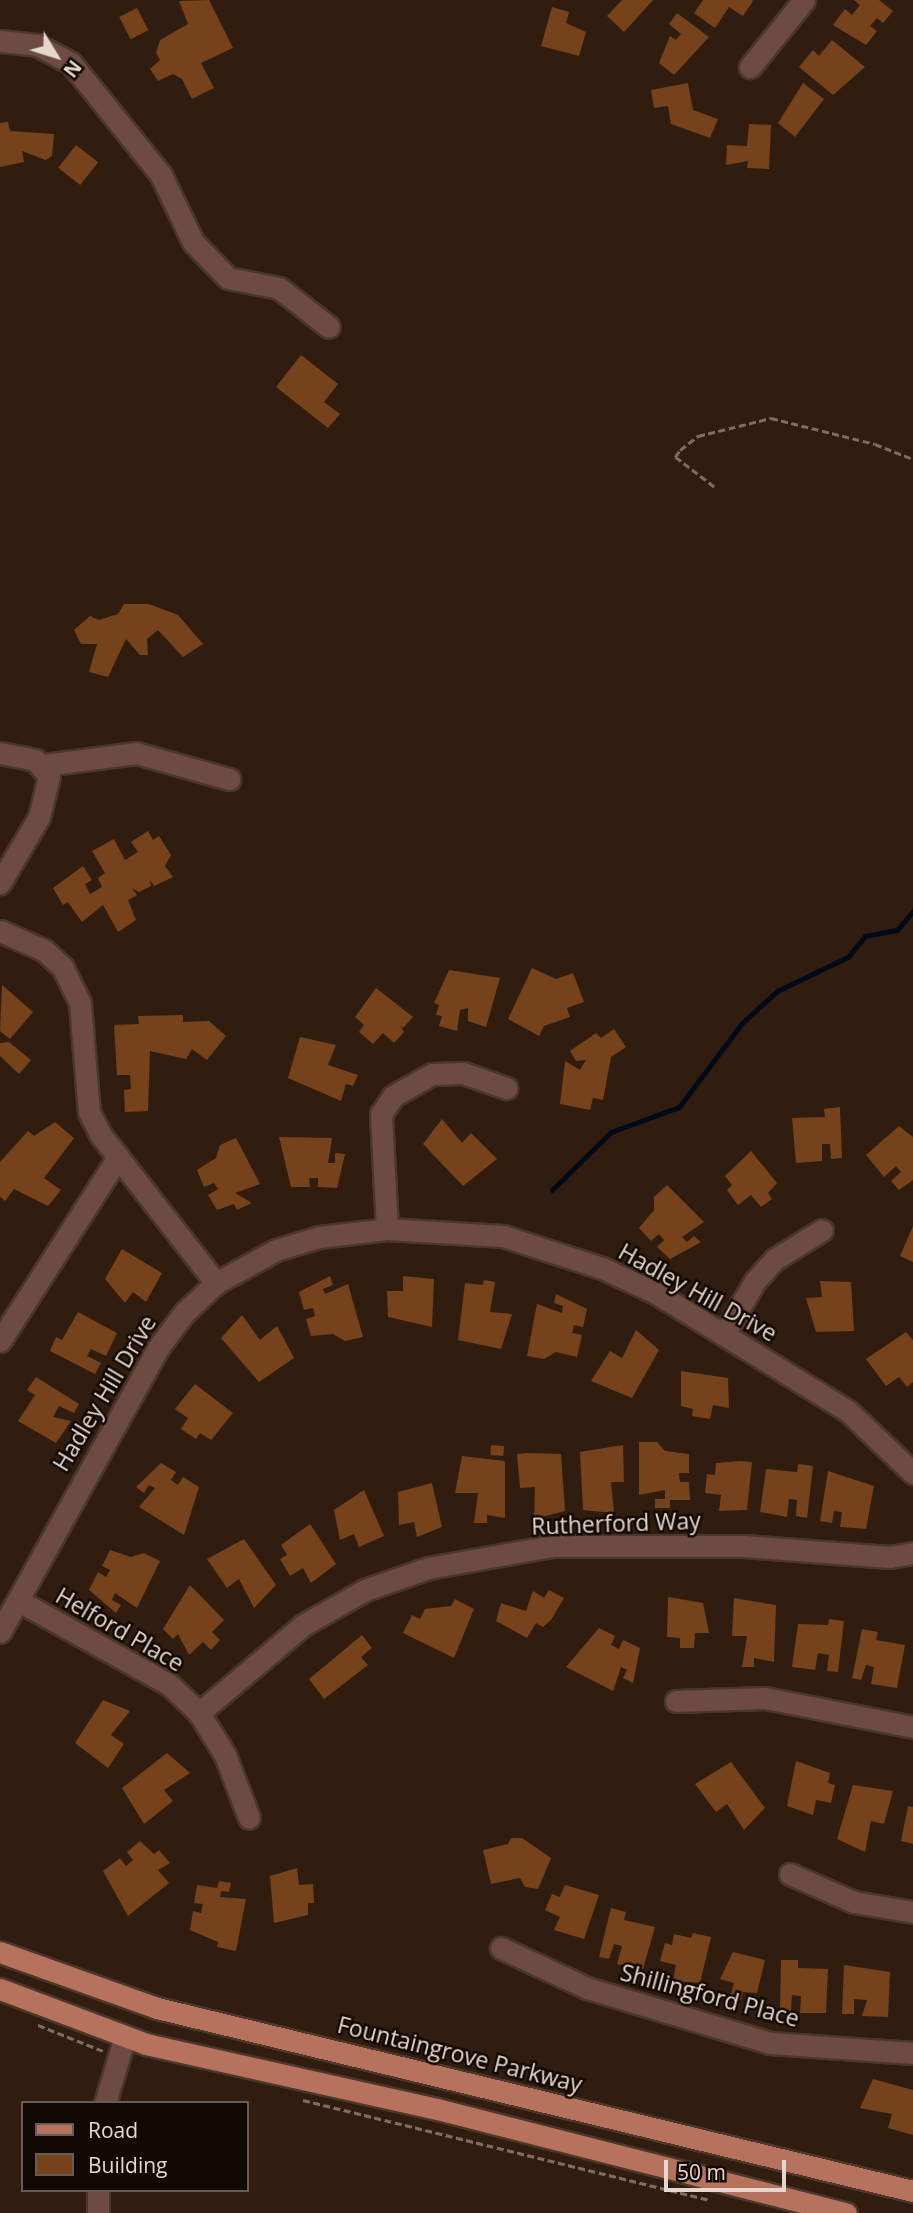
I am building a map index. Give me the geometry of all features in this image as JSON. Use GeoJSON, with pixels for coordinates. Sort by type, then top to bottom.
{"type":"FeatureCollection","features":[{"type":"Feature","properties":{"kind":"main road","name":"Fountaingrove Parkway"},"geometry":{"type":"LineString","coordinates":[[0,1952],[157,2008],[913,2191]]}},
{"type":"Feature","properties":{"kind":"main road"},"geometry":{"type":"LineString","coordinates":[[0,1989],[125,2036],[846,2213]]}},
{"type":"Feature","properties":{"kind":"street"},"geometry":{"type":"LineString","coordinates":[[750,67],[804,0]]}},
{"type":"Feature","properties":{"kind":"street"},"geometry":{"type":"LineString","coordinates":[[0,41],[37,45],[71,63],[161,175],[193,242],[228,278],[279,288],[329,327]]}},
{"type":"Feature","properties":{"kind":"street"},"geometry":{"type":"LineString","coordinates":[[0,753],[44,765],[136,752],[229,779]]}},
{"type":"Feature","properties":{"kind":"street"},"geometry":{"type":"LineString","coordinates":[[0,883],[47,795],[44,765]]}},
{"type":"Feature","properties":{"kind":"street"},"geometry":{"type":"LineString","coordinates":[[0,931],[44,950],[63,968],[80,1003],[89,1112],[118,1157],[216,1283]]}},
{"type":"Feature","properties":{"kind":"street"},"geometry":{"type":"LineString","coordinates":[[387,1229],[381,1114],[393,1096],[432,1074],[463,1073],[506,1088]]}},
{"type":"Feature","properties":{"kind":"street"},"geometry":{"type":"LineString","coordinates":[[0,1340],[118,1157]]}},
{"type":"Feature","properties":{"kind":"street","name":"Hadley Hill Drive"},"geometry":{"type":"LineString","coordinates":[[0,1632],[158,1348],[216,1283],[276,1250],[320,1237],[387,1229],[503,1236],[602,1268],[724,1334],[848,1411],[913,1473]]}},
{"type":"Feature","properties":{"kind":"street"},"geometry":{"type":"LineString","coordinates":[[724,1334],[755,1281],[775,1259],[822,1230]]}},
{"type":"Feature","properties":{"kind":"street","name":"Rutherford Way"},"geometry":{"type":"LineString","coordinates":[[199,1713],[303,1625],[365,1590],[428,1569],[551,1546],[744,1546],[890,1557],[913,1553]]}},
{"type":"Feature","properties":{"kind":"street","name":"Helford Place"},"geometry":{"type":"LineString","coordinates":[[19,1601],[170,1685],[199,1713],[225,1755],[249,1818]]}},
{"type":"Feature","properties":{"kind":"street"},"geometry":{"type":"LineString","coordinates":[[676,1701],[765,1698],[913,1727]]}},
{"type":"Feature","properties":{"kind":"street"},"geometry":{"type":"LineString","coordinates":[[790,1874],[854,1902],[913,1912]]}},
{"type":"Feature","properties":{"kind":"street","name":"Shillingford Place"},"geometry":{"type":"LineString","coordinates":[[501,1948],[587,1988],[770,2043],[913,2053]]}},
{"type":"Feature","properties":{"kind":"street"},"geometry":{"type":"LineString","coordinates":[[106,2101],[125,2036]]}},
{"type":"Feature","properties":{"kind":"street"},"geometry":{"type":"LineString","coordinates":[[97,2192],[98,2213]]}},
{"type":"Feature","properties":{"kind":"path"},"geometry":{"type":"LineString","coordinates":[[714,487],[676,457],[680,450],[698,436],[771,418],[875,444],[913,459]]}},
{"type":"Feature","properties":{"kind":"path"},"geometry":{"type":"LineString","coordinates":[[294,2098],[717,2201]]}},
{"type":"Feature","properties":{"kind":"building"},"geometry":{"type":"Polygon","coordinates":[[[209,0],[233,48],[201,63],[214,88],[192,99],[182,79],[173,74],[158,81],[150,69],[160,60],[156,53],[160,40],[188,24],[179,1],[209,0]]]}},
{"type":"Feature","properties":{"kind":"building"},"geometry":{"type":"Polygon","coordinates":[[[622,0],[653,0],[624,32],[607,16],[622,0]]]}},
{"type":"Feature","properties":{"kind":"building"},"geometry":{"type":"Polygon","coordinates":[[[703,0],[753,1],[743,16],[729,7],[715,28],[694,13],[703,0]]]}},
{"type":"Feature","properties":{"kind":"building"},"geometry":{"type":"Polygon","coordinates":[[[854,0],[879,0],[893,11],[883,23],[877,18],[870,26],[877,31],[866,45],[833,25],[845,9],[852,15],[860,5],[854,0]]]}},
{"type":"Feature","properties":{"kind":"building"},"geometry":{"type":"Polygon","coordinates":[[[552,7],[569,12],[566,23],[586,32],[579,56],[541,46],[552,7]]]}},
{"type":"Feature","properties":{"kind":"building"},"geometry":{"type":"Polygon","coordinates":[[[137,8],[148,30],[131,39],[119,17],[137,8]]]}},
{"type":"Feature","properties":{"kind":"building"},"geometry":{"type":"Polygon","coordinates":[[[677,13],[709,37],[674,75],[659,63],[670,36],[676,40],[681,34],[669,24],[677,13]]]}},
{"type":"Feature","properties":{"kind":"building"},"geometry":{"type":"Polygon","coordinates":[[[832,40],[865,67],[833,95],[799,67],[813,50],[819,56],[832,40]]]}},
{"type":"Feature","properties":{"kind":"building"},"geometry":{"type":"Polygon","coordinates":[[[688,83],[693,110],[718,119],[710,138],[671,124],[668,106],[654,108],[651,90],[688,83]]]}},
{"type":"Feature","properties":{"kind":"building"},"geometry":{"type":"Polygon","coordinates":[[[803,83],[824,99],[795,137],[778,123],[803,83]]]}},
{"type":"Feature","properties":{"kind":"building"},"geometry":{"type":"Polygon","coordinates":[[[8,122],[10,131],[54,134],[52,156],[46,160],[22,151],[24,162],[0,167],[0,123],[8,122]]]}},
{"type":"Feature","properties":{"kind":"building"},"geometry":{"type":"Polygon","coordinates":[[[749,124],[771,125],[769,169],[747,168],[748,161],[726,165],[727,145],[747,146],[749,124]]]}},
{"type":"Feature","properties":{"kind":"building"},"geometry":{"type":"Polygon","coordinates":[[[76,145],[98,162],[80,185],[58,168],[76,145]]]}},
{"type":"Feature","properties":{"kind":"building"},"geometry":{"type":"Polygon","coordinates":[[[301,355],[338,384],[324,402],[340,414],[328,428],[276,387],[301,355]]]}},
{"type":"Feature","properties":{"kind":"building"},"geometry":{"type":"Polygon","coordinates":[[[124,604],[149,604],[178,615],[203,644],[183,657],[158,630],[147,639],[148,655],[140,655],[126,639],[108,677],[89,672],[97,644],[81,644],[74,630],[90,616],[99,620],[118,614],[124,604]]]}},
{"type":"Feature","properties":{"kind":"building"},"geometry":{"type":"Polygon","coordinates":[[[148,831],[153,840],[159,836],[171,855],[165,866],[173,877],[154,886],[150,880],[151,886],[139,892],[132,888],[137,895],[128,900],[136,920],[118,932],[103,905],[82,922],[68,902],[63,905],[53,888],[83,866],[92,880],[85,884],[90,894],[102,887],[98,878],[105,873],[92,851],[114,839],[125,860],[138,852],[131,842],[148,831]]]}},
{"type":"Feature","properties":{"kind":"building"},"geometry":{"type":"Polygon","coordinates":[[[532,968],[556,979],[573,973],[584,1002],[567,1008],[570,1017],[544,1026],[539,1036],[508,1019],[532,968]]]}},
{"type":"Feature","properties":{"kind":"building"},"geometry":{"type":"Polygon","coordinates":[[[449,970],[500,978],[486,1027],[468,1021],[468,1008],[460,1010],[457,1031],[439,1026],[442,1016],[436,1015],[439,1005],[434,1003],[449,970]]]}},
{"type":"Feature","properties":{"kind":"building"},"geometry":{"type":"Polygon","coordinates":[[[2,985],[33,1012],[10,1039],[0,1031],[2,985]]]}},
{"type":"Feature","properties":{"kind":"building"},"geometry":{"type":"Polygon","coordinates":[[[376,988],[413,1017],[403,1028],[400,1025],[404,1032],[394,1043],[383,1033],[373,1044],[359,1032],[364,1025],[355,1017],[376,988]]]}},
{"type":"Feature","properties":{"kind":"building"},"geometry":{"type":"Polygon","coordinates":[[[183,1015],[183,1022],[209,1021],[226,1036],[207,1060],[192,1049],[186,1059],[150,1051],[148,1111],[125,1112],[124,1090],[131,1089],[130,1075],[117,1075],[114,1025],[139,1024],[138,1016],[183,1015]]]}},
{"type":"Feature","properties":{"kind":"building"},"geometry":{"type":"Polygon","coordinates":[[[614,1029],[626,1047],[611,1057],[603,1100],[593,1098],[590,1110],[560,1104],[565,1061],[580,1070],[586,1060],[576,1061],[570,1051],[596,1033],[601,1038],[614,1029]]]}},
{"type":"Feature","properties":{"kind":"building"},"geometry":{"type":"Polygon","coordinates":[[[300,1037],[336,1045],[328,1065],[358,1075],[353,1086],[346,1084],[341,1101],[288,1078],[300,1037]]]}},
{"type":"Feature","properties":{"kind":"building"},"geometry":{"type":"Polygon","coordinates":[[[9,1042],[31,1060],[19,1074],[0,1056],[0,1043],[9,1042]]]}},
{"type":"Feature","properties":{"kind":"building"},"geometry":{"type":"Polygon","coordinates":[[[840,1107],[842,1158],[831,1159],[830,1144],[822,1144],[822,1161],[796,1163],[792,1118],[825,1117],[824,1109],[840,1107]]]}},
{"type":"Feature","properties":{"kind":"building"},"geometry":{"type":"Polygon","coordinates":[[[442,1119],[462,1143],[471,1133],[497,1159],[463,1186],[423,1144],[442,1119]]]}},
{"type":"Feature","properties":{"kind":"building"},"geometry":{"type":"Polygon","coordinates":[[[55,1122],[74,1138],[44,1178],[61,1190],[48,1206],[14,1189],[5,1201],[0,1197],[0,1162],[28,1131],[34,1136],[55,1122]]]}},
{"type":"Feature","properties":{"kind":"building"},"geometry":{"type":"Polygon","coordinates":[[[899,1126],[913,1137],[913,1180],[899,1190],[891,1181],[901,1172],[896,1166],[884,1177],[866,1155],[899,1126]]]}},
{"type":"Feature","properties":{"kind":"building"},"geometry":{"type":"Polygon","coordinates":[[[279,1137],[332,1138],[328,1163],[335,1163],[335,1153],[345,1154],[337,1188],[318,1187],[318,1178],[309,1178],[310,1187],[291,1187],[279,1137]]]}},
{"type":"Feature","properties":{"kind":"building"},"geometry":{"type":"Polygon","coordinates":[[[236,1138],[260,1184],[235,1193],[252,1203],[237,1210],[234,1204],[217,1210],[208,1195],[218,1189],[214,1183],[204,1187],[197,1170],[216,1158],[220,1145],[236,1138]]]}},
{"type":"Feature","properties":{"kind":"building"},"geometry":{"type":"Polygon","coordinates":[[[751,1151],[777,1183],[768,1193],[772,1199],[761,1207],[751,1195],[738,1205],[727,1190],[732,1185],[725,1176],[751,1151]]]}},
{"type":"Feature","properties":{"kind":"building"},"geometry":{"type":"Polygon","coordinates":[[[667,1185],[704,1222],[682,1237],[687,1242],[694,1236],[701,1242],[670,1259],[657,1247],[664,1240],[659,1234],[651,1241],[639,1228],[654,1210],[654,1197],[667,1185]]]}},
{"type":"Feature","properties":{"kind":"building"},"geometry":{"type":"Polygon","coordinates":[[[913,1226],[913,1262],[900,1256],[913,1226]]]}},
{"type":"Feature","properties":{"kind":"building"},"geometry":{"type":"Polygon","coordinates":[[[122,1249],[162,1273],[146,1302],[133,1292],[125,1303],[105,1279],[122,1249]]]}},
{"type":"Feature","properties":{"kind":"building"},"geometry":{"type":"Polygon","coordinates":[[[330,1276],[333,1285],[323,1289],[325,1294],[348,1284],[363,1337],[345,1341],[333,1334],[311,1336],[306,1319],[315,1316],[313,1308],[304,1310],[299,1292],[330,1276]]]}},
{"type":"Feature","properties":{"kind":"building"},"geometry":{"type":"Polygon","coordinates":[[[403,1276],[434,1279],[432,1327],[388,1317],[387,1291],[403,1291],[403,1276]]]}},
{"type":"Feature","properties":{"kind":"building"},"geometry":{"type":"Polygon","coordinates":[[[484,1280],[495,1282],[490,1312],[512,1314],[501,1349],[458,1340],[465,1283],[483,1285],[484,1280]]]}},
{"type":"Feature","properties":{"kind":"building"},"geometry":{"type":"Polygon","coordinates":[[[820,1281],[851,1282],[854,1331],[816,1332],[806,1298],[822,1297],[820,1281]]]}},
{"type":"Feature","properties":{"kind":"building"},"geometry":{"type":"Polygon","coordinates":[[[556,1294],[587,1309],[583,1327],[574,1325],[572,1333],[582,1335],[577,1357],[556,1352],[544,1359],[527,1356],[537,1304],[562,1313],[563,1306],[554,1303],[556,1294]]]}},
{"type":"Feature","properties":{"kind":"building"},"geometry":{"type":"Polygon","coordinates":[[[78,1312],[117,1333],[106,1356],[91,1349],[87,1356],[101,1363],[95,1374],[50,1351],[56,1337],[62,1340],[78,1312]]]}},
{"type":"Feature","properties":{"kind":"building"},"geometry":{"type":"Polygon","coordinates":[[[242,1315],[260,1340],[277,1326],[294,1358],[259,1382],[221,1338],[242,1315]]]}},
{"type":"Feature","properties":{"kind":"building"},"geometry":{"type":"Polygon","coordinates":[[[636,1330],[659,1350],[632,1398],[591,1381],[610,1351],[622,1358],[636,1330]]]}},
{"type":"Feature","properties":{"kind":"building"},"geometry":{"type":"Polygon","coordinates":[[[906,1332],[913,1340],[913,1382],[907,1387],[899,1377],[886,1386],[866,1359],[906,1332]]]}},
{"type":"Feature","properties":{"kind":"building"},"geometry":{"type":"Polygon","coordinates":[[[681,1371],[728,1378],[729,1408],[713,1405],[710,1419],[692,1416],[693,1409],[681,1406],[681,1371]]]}},
{"type":"Feature","properties":{"kind":"building"},"geometry":{"type":"Polygon","coordinates":[[[36,1377],[79,1404],[74,1413],[59,1406],[53,1417],[71,1421],[56,1443],[18,1421],[35,1395],[27,1390],[36,1377]]]}},
{"type":"Feature","properties":{"kind":"building"},"geometry":{"type":"Polygon","coordinates":[[[195,1384],[233,1413],[211,1440],[200,1433],[196,1439],[181,1429],[188,1418],[175,1409],[195,1384]]]}},
{"type":"Feature","properties":{"kind":"building"},"geometry":{"type":"Polygon","coordinates":[[[639,1442],[657,1442],[665,1451],[689,1454],[689,1473],[679,1473],[680,1482],[689,1482],[690,1500],[670,1500],[670,1508],[655,1508],[655,1499],[665,1499],[665,1490],[639,1495],[639,1442]]]}},
{"type":"Feature","properties":{"kind":"building"},"geometry":{"type":"Polygon","coordinates":[[[491,1445],[504,1446],[503,1456],[490,1455],[491,1445]]]}},
{"type":"Feature","properties":{"kind":"building"},"geometry":{"type":"Polygon","coordinates":[[[623,1445],[624,1482],[611,1482],[614,1513],[583,1510],[580,1452],[623,1445]]]}},
{"type":"Feature","properties":{"kind":"building"},"geometry":{"type":"Polygon","coordinates":[[[517,1454],[561,1454],[565,1511],[534,1519],[535,1487],[520,1488],[517,1454]]]}},
{"type":"Feature","properties":{"kind":"building"},"geometry":{"type":"Polygon","coordinates":[[[462,1456],[505,1461],[505,1518],[487,1515],[487,1523],[474,1523],[478,1493],[455,1493],[462,1456]]]}},
{"type":"Feature","properties":{"kind":"building"},"geometry":{"type":"Polygon","coordinates":[[[752,1462],[747,1510],[719,1511],[721,1495],[705,1493],[707,1474],[715,1475],[716,1463],[752,1462]]]}},
{"type":"Feature","properties":{"kind":"building"},"geometry":{"type":"Polygon","coordinates":[[[161,1463],[176,1472],[171,1480],[178,1485],[183,1477],[199,1487],[184,1535],[139,1507],[155,1488],[149,1485],[144,1493],[136,1487],[161,1463]]]}},
{"type":"Feature","properties":{"kind":"building"},"geometry":{"type":"Polygon","coordinates":[[[798,1464],[813,1466],[807,1518],[796,1516],[797,1500],[789,1499],[787,1517],[760,1512],[766,1469],[797,1472],[798,1464]]]}},
{"type":"Feature","properties":{"kind":"building"},"geometry":{"type":"Polygon","coordinates":[[[828,1471],[874,1486],[866,1529],[840,1527],[842,1512],[834,1511],[832,1523],[820,1521],[828,1471]]]}},
{"type":"Feature","properties":{"kind":"building"},"geometry":{"type":"Polygon","coordinates":[[[432,1483],[442,1527],[417,1537],[414,1522],[399,1525],[398,1492],[432,1483]]]}},
{"type":"Feature","properties":{"kind":"building"},"geometry":{"type":"Polygon","coordinates":[[[364,1490],[384,1536],[359,1547],[354,1534],[340,1540],[334,1510],[364,1490]]]}},
{"type":"Feature","properties":{"kind":"building"},"geometry":{"type":"Polygon","coordinates":[[[310,1524],[336,1564],[311,1583],[303,1568],[290,1576],[280,1559],[287,1555],[281,1545],[310,1524]]]}},
{"type":"Feature","properties":{"kind":"building"},"geometry":{"type":"Polygon","coordinates":[[[244,1539],[276,1585],[254,1608],[239,1579],[227,1588],[207,1559],[244,1539]]]}},
{"type":"Feature","properties":{"kind":"building"},"geometry":{"type":"Polygon","coordinates":[[[110,1550],[131,1557],[144,1553],[160,1561],[137,1608],[115,1593],[112,1600],[121,1605],[116,1613],[89,1590],[98,1572],[106,1577],[110,1570],[102,1566],[110,1550]]]}},
{"type":"Feature","properties":{"kind":"building"},"geometry":{"type":"Polygon","coordinates":[[[190,1585],[224,1620],[212,1632],[220,1640],[211,1650],[203,1642],[189,1655],[178,1634],[173,1639],[163,1629],[190,1585]]]}},
{"type":"Feature","properties":{"kind":"building"},"geometry":{"type":"Polygon","coordinates":[[[549,1590],[564,1598],[551,1620],[543,1627],[536,1623],[527,1638],[496,1621],[501,1603],[526,1611],[533,1591],[544,1598],[549,1590]]]}},
{"type":"Feature","properties":{"kind":"building"},"geometry":{"type":"Polygon","coordinates":[[[668,1597],[703,1603],[709,1633],[695,1633],[694,1648],[680,1648],[680,1638],[667,1637],[668,1597]]]}},
{"type":"Feature","properties":{"kind":"building"},"geometry":{"type":"Polygon","coordinates":[[[734,1598],[776,1605],[774,1662],[754,1658],[754,1667],[742,1667],[747,1636],[732,1636],[734,1598]]]}},
{"type":"Feature","properties":{"kind":"building"},"geometry":{"type":"Polygon","coordinates":[[[455,1599],[474,1609],[454,1658],[403,1633],[412,1615],[420,1619],[425,1609],[451,1606],[455,1599]]]}},
{"type":"Feature","properties":{"kind":"building"},"geometry":{"type":"Polygon","coordinates":[[[829,1619],[844,1621],[838,1672],[827,1671],[829,1655],[818,1653],[815,1670],[792,1667],[798,1624],[828,1625],[829,1619]]]}},
{"type":"Feature","properties":{"kind":"building"},"geometry":{"type":"Polygon","coordinates":[[[599,1628],[615,1636],[611,1645],[619,1649],[623,1640],[640,1648],[633,1683],[623,1678],[627,1670],[621,1667],[613,1691],[566,1667],[599,1628]]]}},
{"type":"Feature","properties":{"kind":"building"},"geometry":{"type":"Polygon","coordinates":[[[862,1629],[878,1632],[876,1640],[905,1645],[897,1688],[871,1684],[874,1667],[866,1665],[861,1680],[852,1678],[862,1629]]]}},
{"type":"Feature","properties":{"kind":"building"},"geometry":{"type":"Polygon","coordinates":[[[362,1635],[372,1648],[361,1657],[368,1665],[324,1699],[309,1679],[362,1635]]]}},
{"type":"Feature","properties":{"kind":"building"},"geometry":{"type":"Polygon","coordinates":[[[103,1700],[130,1711],[111,1735],[124,1744],[108,1768],[75,1743],[103,1700]]]}},
{"type":"Feature","properties":{"kind":"building"},"geometry":{"type":"Polygon","coordinates":[[[167,1753],[190,1773],[164,1790],[173,1801],[144,1824],[122,1788],[167,1753]]]}},
{"type":"Feature","properties":{"kind":"building"},"geometry":{"type":"Polygon","coordinates":[[[796,1761],[830,1773],[828,1783],[835,1785],[831,1803],[816,1800],[813,1815],[787,1806],[796,1761]]]}},
{"type":"Feature","properties":{"kind":"building"},"geometry":{"type":"Polygon","coordinates":[[[731,1762],[765,1808],[744,1830],[727,1804],[716,1812],[695,1784],[731,1762]]]}},
{"type":"Feature","properties":{"kind":"building"},"geometry":{"type":"Polygon","coordinates":[[[853,1785],[893,1791],[884,1824],[871,1821],[865,1852],[837,1839],[853,1785]]]}},
{"type":"Feature","properties":{"kind":"building"},"geometry":{"type":"Polygon","coordinates":[[[908,1806],[913,1807],[913,1844],[901,1841],[908,1806]]]}},
{"type":"Feature","properties":{"kind":"building"},"geometry":{"type":"Polygon","coordinates":[[[511,1838],[522,1838],[551,1858],[538,1889],[525,1887],[520,1878],[491,1884],[483,1850],[508,1844],[511,1838]]]}},
{"type":"Feature","properties":{"kind":"building"},"geometry":{"type":"Polygon","coordinates":[[[140,1841],[154,1854],[159,1850],[170,1863],[158,1870],[169,1883],[128,1916],[103,1871],[120,1858],[126,1866],[133,1860],[127,1852],[140,1841]]]}},
{"type":"Feature","properties":{"kind":"building"},"geometry":{"type":"Polygon","coordinates":[[[297,1868],[299,1885],[313,1884],[314,1903],[308,1903],[308,1915],[274,1923],[270,1876],[297,1868]]]}},
{"type":"Feature","properties":{"kind":"building"},"geometry":{"type":"Polygon","coordinates":[[[219,1881],[231,1883],[229,1892],[221,1891],[220,1897],[246,1899],[236,1951],[217,1947],[218,1942],[190,1930],[193,1911],[201,1913],[203,1904],[194,1903],[197,1885],[217,1888],[219,1881]]]}},
{"type":"Feature","properties":{"kind":"building"},"geometry":{"type":"Polygon","coordinates":[[[565,1885],[599,1895],[584,1939],[554,1930],[560,1917],[545,1910],[552,1894],[560,1897],[565,1885]]]}},
{"type":"Feature","properties":{"kind":"building"},"geometry":{"type":"Polygon","coordinates":[[[611,1908],[626,1912],[624,1920],[655,1927],[643,1969],[617,1964],[622,1946],[614,1944],[609,1959],[599,1957],[611,1908]]]}},
{"type":"Feature","properties":{"kind":"building"},"geometry":{"type":"Polygon","coordinates":[[[693,1933],[711,1937],[700,1983],[673,1981],[676,1965],[660,1961],[665,1943],[672,1945],[674,1934],[691,1938],[693,1933]]]}},
{"type":"Feature","properties":{"kind":"building"},"geometry":{"type":"Polygon","coordinates":[[[733,1952],[765,1960],[757,1993],[743,1992],[741,2000],[730,1997],[734,1983],[720,1979],[733,1952]]]}},
{"type":"Feature","properties":{"kind":"building"},"geometry":{"type":"Polygon","coordinates":[[[781,1960],[798,1960],[798,1968],[828,1969],[826,2013],[800,2013],[801,1996],[792,1995],[791,2011],[780,2010],[781,1960]]]}},
{"type":"Feature","properties":{"kind":"building"},"geometry":{"type":"Polygon","coordinates":[[[844,1965],[890,1972],[888,2017],[862,2016],[867,2000],[854,1999],[854,2014],[842,2014],[844,1965]]]}},
{"type":"Feature","properties":{"kind":"building"},"geometry":{"type":"Polygon","coordinates":[[[873,2079],[913,2090],[913,2135],[888,2128],[892,2114],[860,2108],[873,2079]]]}},
{"type":"Feature","properties":{"kind":"waterway"},"geometry":{"type":"LineString","coordinates":[[552,1190],[611,1132],[679,1107],[742,1023],[777,991],[848,957],[865,936],[897,930],[913,911]]}}]}
